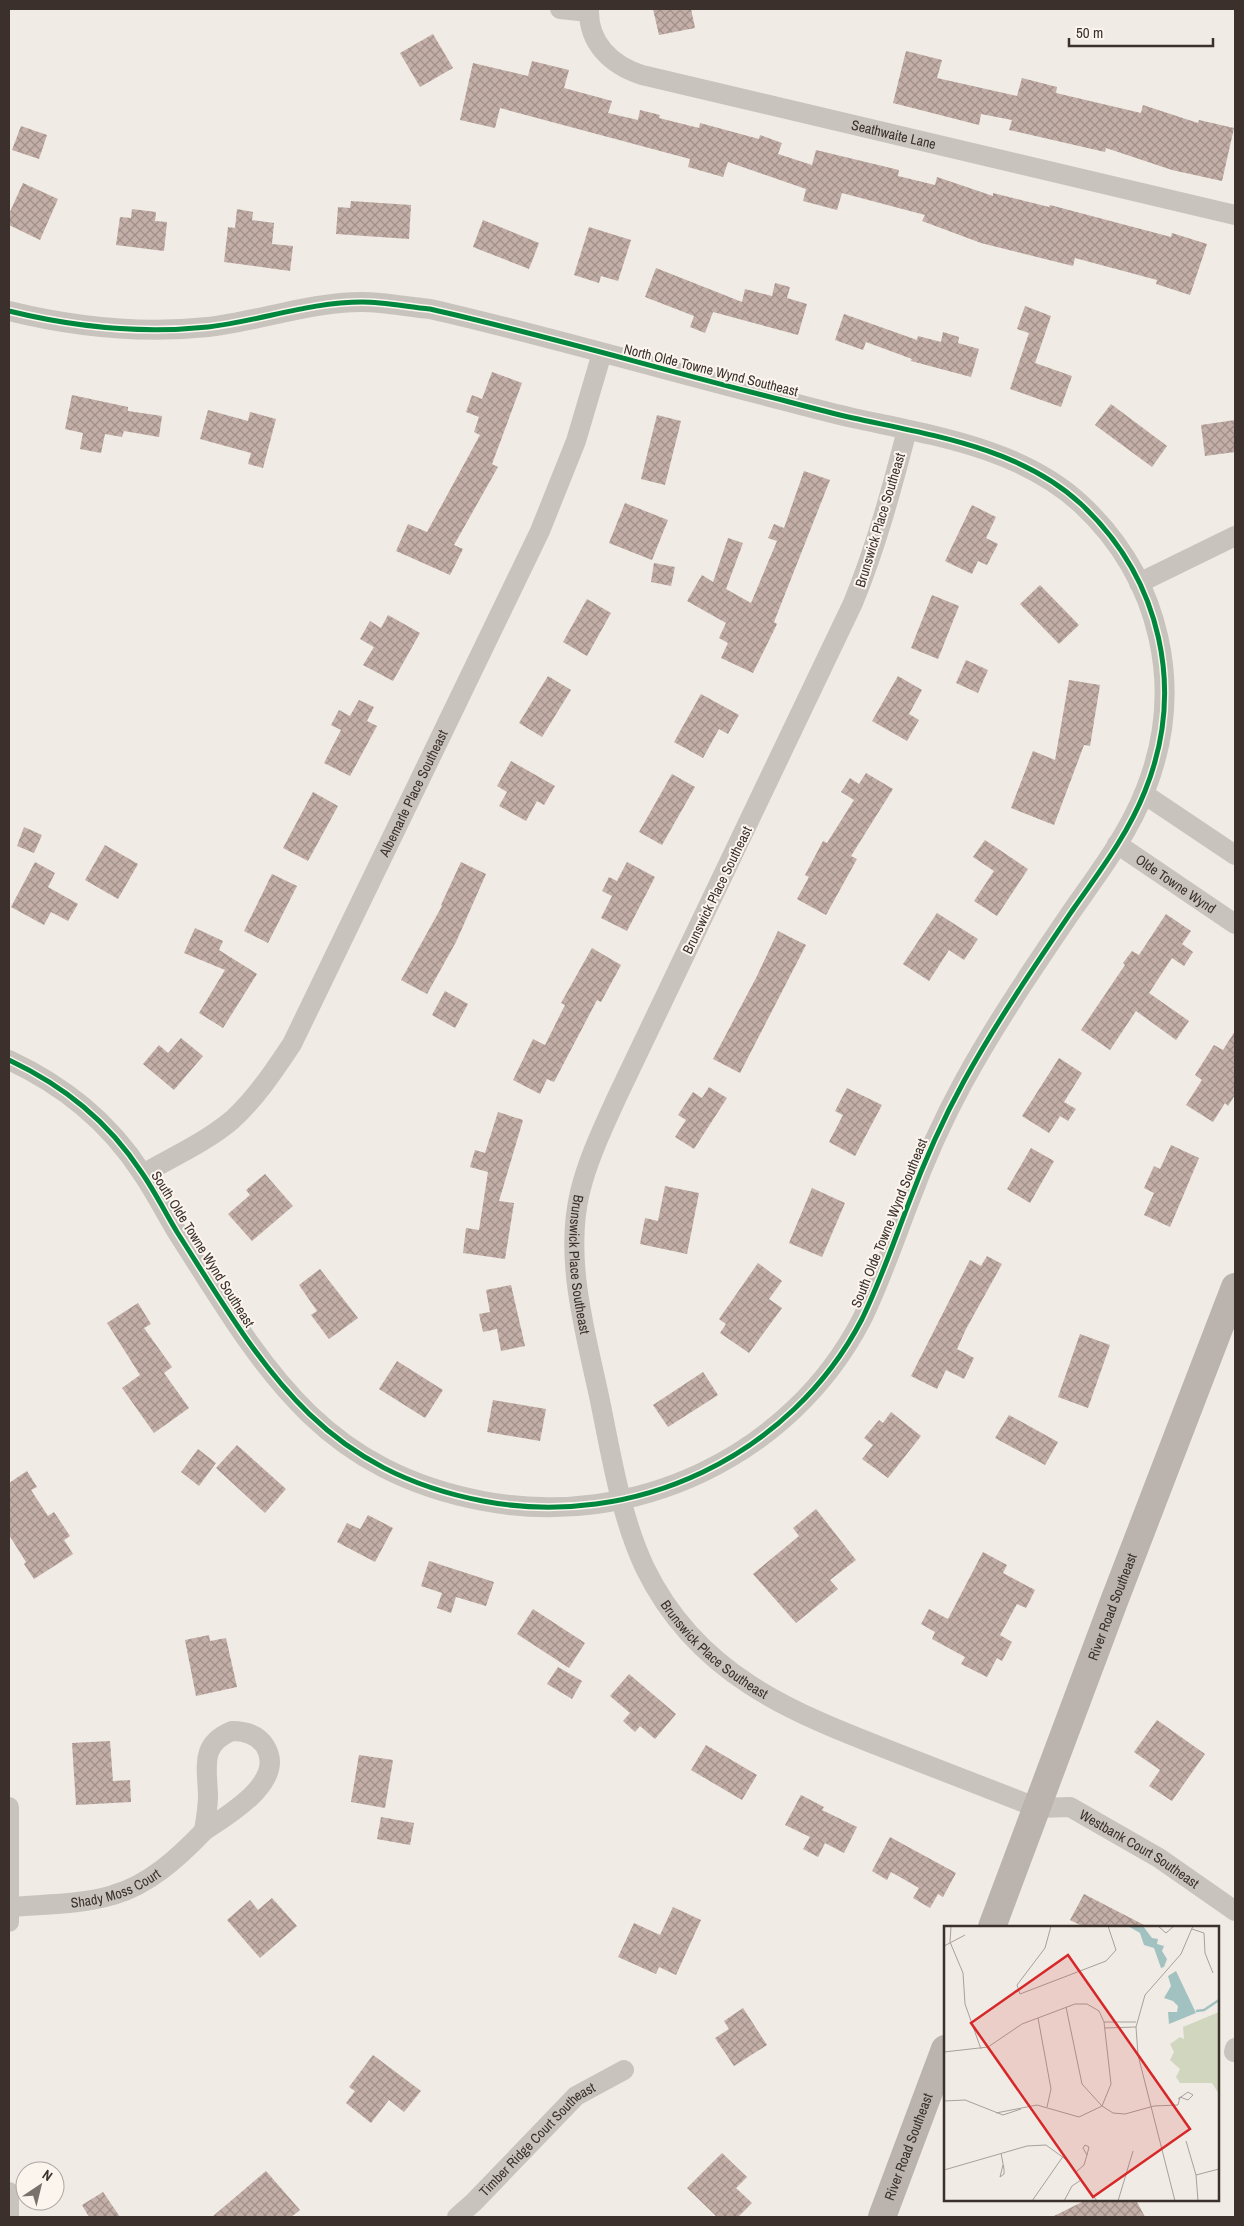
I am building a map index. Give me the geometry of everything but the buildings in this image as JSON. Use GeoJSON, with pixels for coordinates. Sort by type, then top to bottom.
{"type":"FeatureCollection","features":[{"type":"Feature","properties":{"kind":"main road","name":"River Road Southeast"},"geometry":{"type":"LineString","coordinates":[[992,1926],[1113,1604],[1235,1287]]}},
{"type":"Feature","properties":{"kind":"main road","name":"River Road Southeast"},"geometry":{"type":"LineString","coordinates":[[882,2217],[944,2052]]}},
{"type":"Feature","properties":{"kind":"street"},"geometry":{"type":"LineString","coordinates":[[560,9],[589,10]]}},
{"type":"Feature","properties":{"kind":"street","name":"Seathwaite Lane"},"geometry":{"type":"LineString","coordinates":[[589,10],[591,28],[598,45],[612,60],[625,69],[642,75],[1235,215]]}},
{"type":"Feature","properties":{"kind":"street","name":"North Olde Towne Wynd Southeast"},"geometry":{"type":"LineString","coordinates":[[9,311],[64,323],[96,327],[165,330],[210,327],[308,308],[363,302],[430,310],[843,416],[907,430],[969,446],[1008,459],[1035,471],[1059,486],[1082,505],[1105,530],[1124,557],[1152,611],[1161,644],[1165,698],[1162,734],[1144,794]]}},
{"type":"Feature","properties":{"kind":"street","name":"Albemarle Place Southeast"},"geometry":{"type":"LineString","coordinates":[[143,1174],[230,1121],[263,1086],[292,1044],[540,531],[576,441],[602,353]]}},
{"type":"Feature","properties":{"kind":"street","name":"Brunswick Place Southeast"},"geometry":{"type":"LineString","coordinates":[[907,430],[882,523],[867,569],[853,603],[617,1097],[589,1164],[580,1192],[574,1225],[578,1292],[584,1330],[622,1501],[645,1567],[660,1594],[703,1648],[735,1676],[777,1702],[804,1715],[1038,1808]]}},
{"type":"Feature","properties":{"kind":"street"},"geometry":{"type":"LineString","coordinates":[[1139,583],[1235,536]]}},
{"type":"Feature","properties":{"kind":"street"},"geometry":{"type":"LineString","coordinates":[[1144,794],[1235,855]]}},
{"type":"Feature","properties":{"kind":"street","name":"South Olde Towne Wynd Southeast"},"geometry":{"type":"LineString","coordinates":[[9,1060],[50,1081],[74,1097],[115,1136],[143,1174],[172,1224],[259,1359],[300,1407],[332,1436],[391,1473],[420,1485],[451,1494],[512,1506],[541,1508],[622,1501],[702,1473],[739,1453],[777,1426],[801,1404],[831,1369],[850,1341],[874,1293],[928,1154],[968,1074],[1027,978],[1118,844],[1144,794]]}},
{"type":"Feature","properties":{"kind":"street","name":"Olde Towne Wynd"},"geometry":{"type":"LineString","coordinates":[[1118,844],[1235,924]]}},
{"type":"Feature","properties":{"kind":"street","name":"Shady Moss Court"},"geometry":{"type":"LineString","coordinates":[[9,1914],[114,1895],[138,1885],[158,1872],[178,1857],[204,1831],[245,1802],[268,1775],[271,1766],[270,1754],[264,1744],[254,1735],[242,1731],[232,1731],[215,1741],[209,1751],[206,1762],[208,1804],[204,1831]]}},
{"type":"Feature","properties":{"kind":"street"},"geometry":{"type":"LineString","coordinates":[[9,1807],[9,1914]]}},
{"type":"Feature","properties":{"kind":"street","name":"Westbank Court Southeast"},"geometry":{"type":"LineString","coordinates":[[1038,1808],[1070,1807],[1159,1858],[1235,1911]]}},
{"type":"Feature","properties":{"kind":"street","name":"Timber Ridge Court Southeast"},"geometry":{"type":"LineString","coordinates":[[457,2217],[474,2202],[576,2096],[624,2070]]}},
{"type":"Feature","properties":{"kind":"street"},"geometry":{"type":"LineString","coordinates":[[9,2192],[10,2217]]}},
{"type":"Feature","properties":{"kind":"cycle path"},"geometry":{"type":"LineString","coordinates":[[9,311],[83,325],[158,330],[208,327],[304,308],[343,303],[379,303],[430,309],[549,338],[827,412],[974,446],[1031,469],[1057,485],[1081,504],[1108,534],[1131,566],[1147,601],[1158,637],[1164,675],[1164,714],[1157,752],[1138,807],[1113,852],[1017,993],[964,1081],[927,1157],[881,1277],[862,1319],[832,1367],[794,1409],[751,1444],[702,1472],[651,1492],[596,1504],[540,1507],[483,1501],[425,1486],[377,1464],[335,1436],[299,1404],[267,1366],[207,1280],[142,1173],[115,1137],[66,1093],[9,1060]]}}]}
